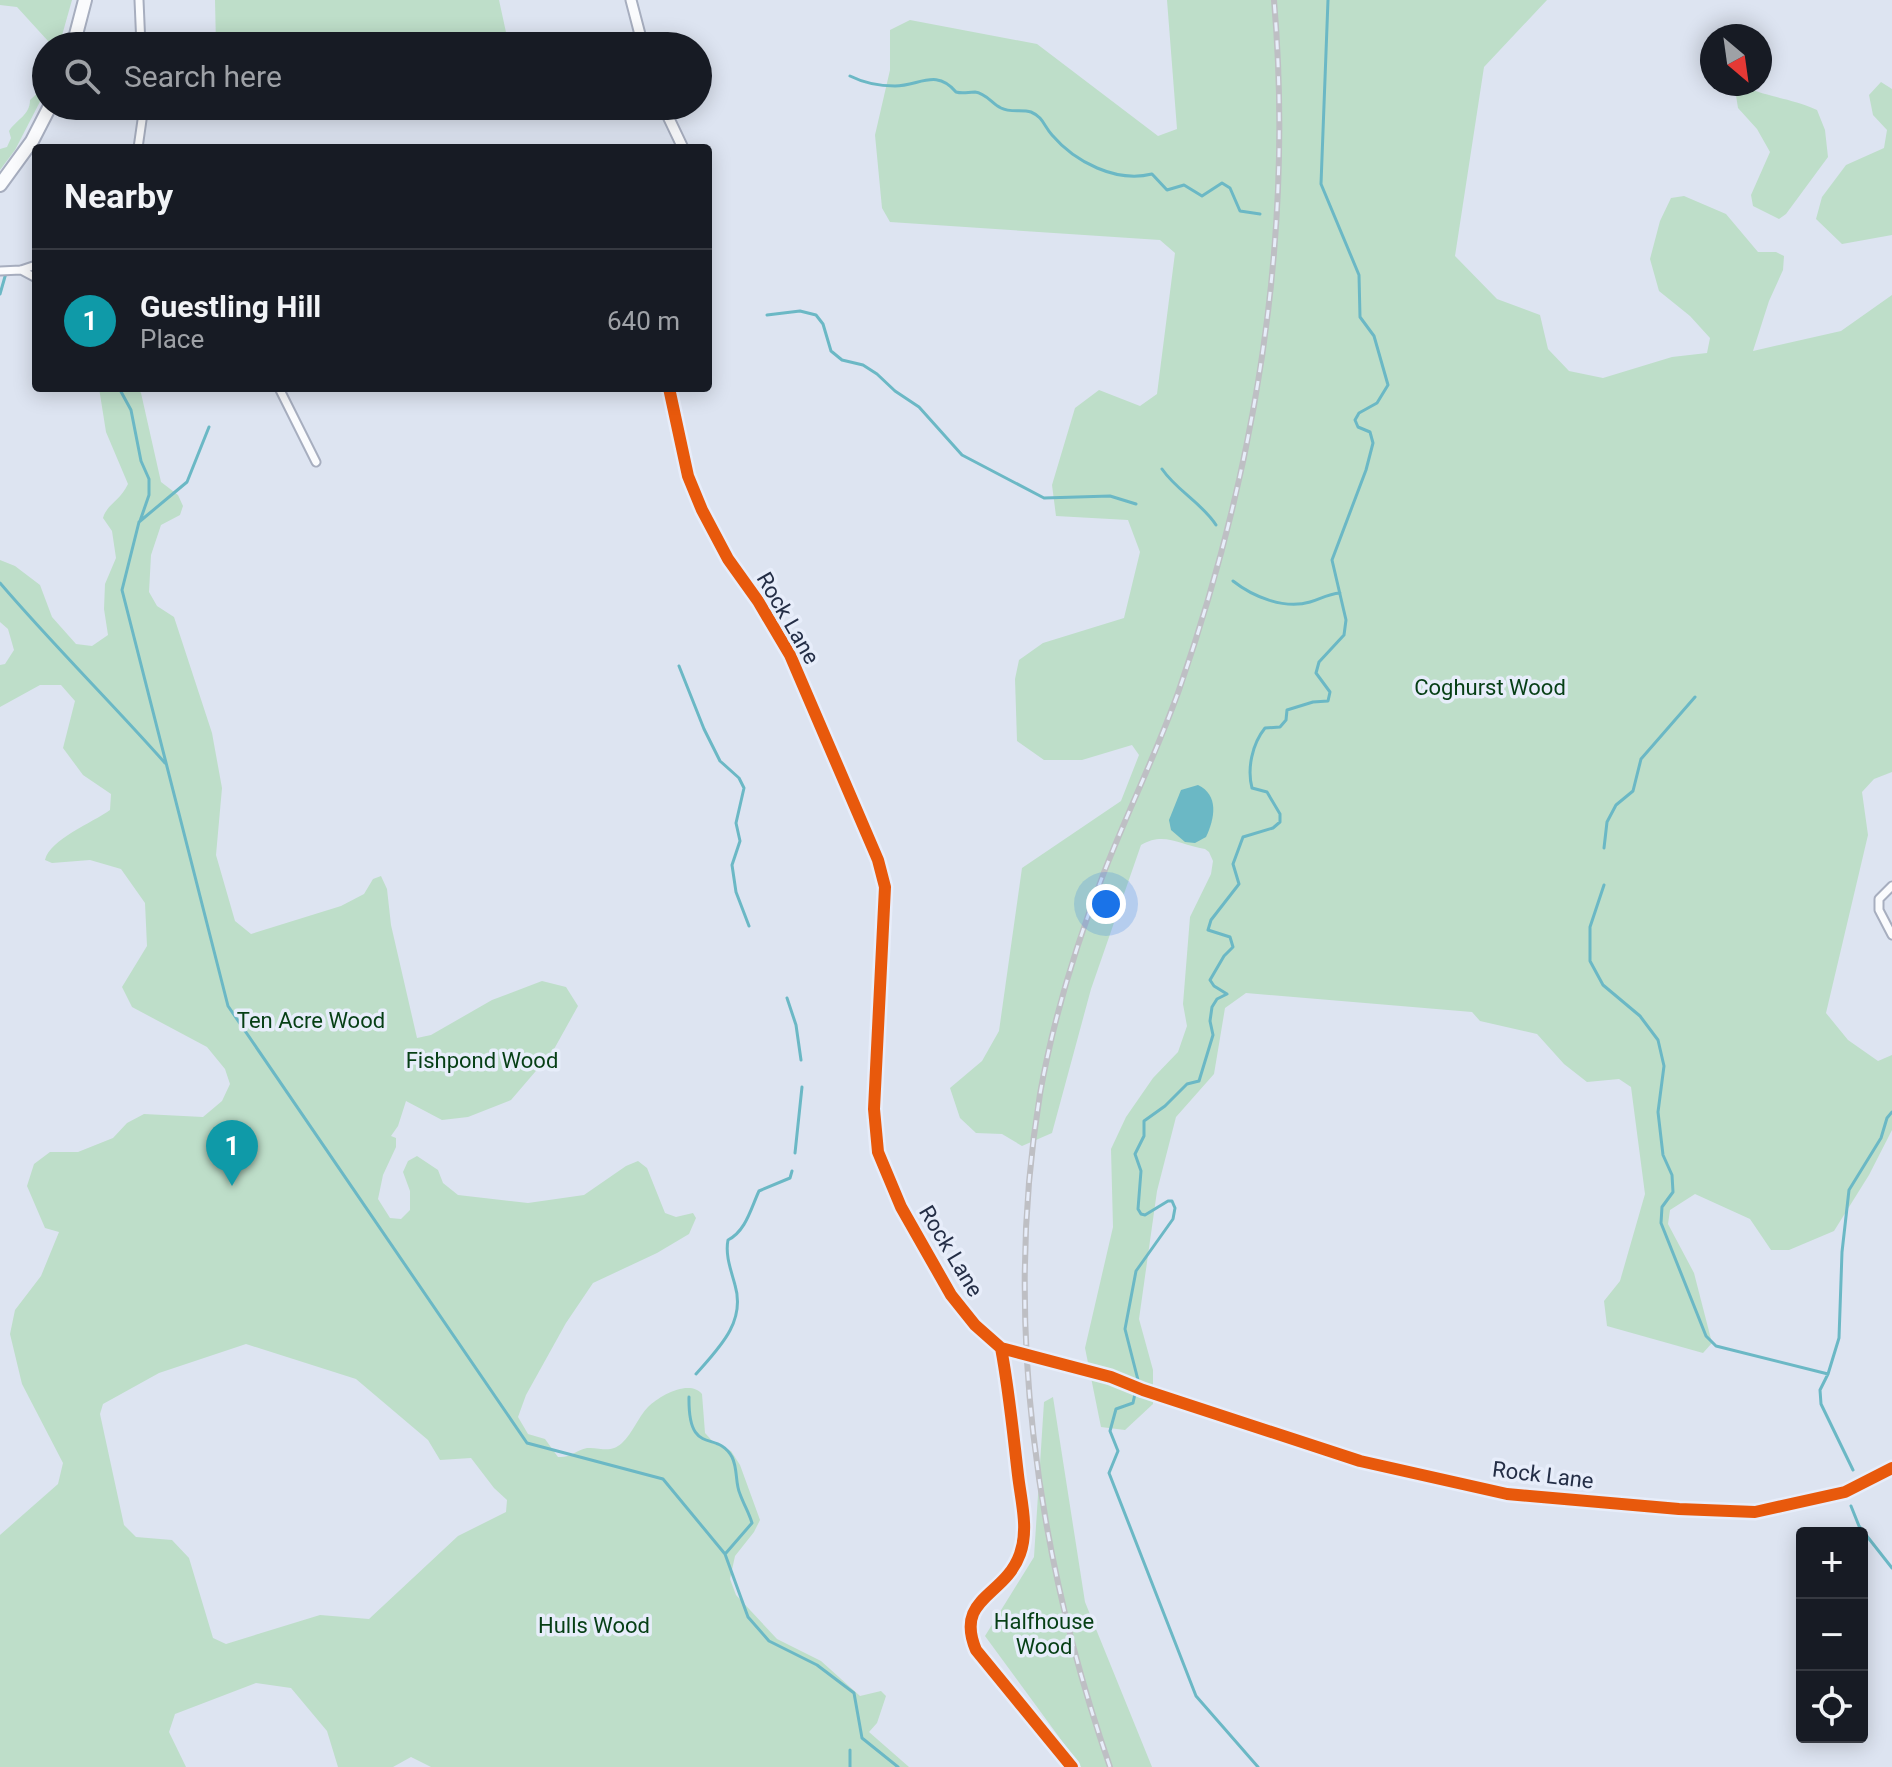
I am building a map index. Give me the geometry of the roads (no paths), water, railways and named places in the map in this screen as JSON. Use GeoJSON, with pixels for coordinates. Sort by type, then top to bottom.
{"type":"FeatureCollection","features":[{"type":"Feature","properties":{"kind":"highway"},"geometry":{"type":"LineString","coordinates":[[77,32],[85,0]]}},
{"type":"Feature","properties":{"kind":"highway"},"geometry":{"type":"LineString","coordinates":[[0,185],[32,141],[43,120]]}},
{"type":"Feature","properties":{"kind":"street"},"geometry":{"type":"LineString","coordinates":[[139,0],[140,32]]}},
{"type":"Feature","properties":{"kind":"street"},"geometry":{"type":"LineString","coordinates":[[631,0],[639,32]]}},
{"type":"Feature","properties":{"kind":"street"},"geometry":{"type":"LineString","coordinates":[[139,144],[142,120]]}},
{"type":"Feature","properties":{"kind":"street"},"geometry":{"type":"LineString","coordinates":[[670,120],[681,144]]}},
{"type":"Feature","properties":{"kind":"street"},"geometry":{"type":"LineString","coordinates":[[0,271],[32,266]]}},
{"type":"Feature","properties":{"kind":"street"},"geometry":{"type":"LineString","coordinates":[[21,270],[32,276]]}},
{"type":"Feature","properties":{"kind":"street"},"geometry":{"type":"LineString","coordinates":[[281,392],[316,462]]}},
{"type":"Feature","properties":{"kind":"street","name":"Rock Lane"},"geometry":{"type":"LineString","coordinates":[[670,392],[688,476],[702,510],[728,559],[758,601],[790,655],[878,860],[885,887],[874,1109],[878,1152],[890,1185],[951,1295],[975,1325],[1001,1348],[1111,1377],[1130,1386],[1360,1461],[1507,1494],[1679,1509],[1755,1512],[1845,1492],[1892,1468]]}},
{"type":"Feature","properties":{"kind":"street"},"geometry":{"type":"LineString","coordinates":[[1892,886],[1879,899],[1879,910],[1892,935]]}},
{"type":"Feature","properties":{"kind":"street"},"geometry":{"type":"LineString","coordinates":[[1001,1348],[1025,1537],[1010,1574],[974,1609],[968,1623],[970,1636],[976,1650],[1072,1767]]}},
{"type":"Feature","properties":{"kind":"water"},"geometry":{"type":"Polygon","coordinates":[[[1198,785],[1205,789],[1212,801],[1212,822],[1206,837],[1195,843],[1185,842],[1171,830],[1169,820],[1181,790],[1198,785]]]}},
{"type":"Feature","properties":{"kind":"waterway"},"geometry":{"type":"LineString","coordinates":[[1258,1767],[1196,1696],[1109,1473],[1118,1451],[1110,1431],[1116,1409],[1133,1403],[1138,1380],[1125,1329],[1136,1271],[1173,1219],[1175,1208],[1172,1201],[1168,1201],[1145,1215],[1141,1214],[1138,1209],[1141,1171],[1135,1154],[1144,1136],[1144,1121],[1187,1084],[1199,1081],[1213,1035],[1210,1021],[1212,1007],[1217,999],[1227,994],[1210,980],[1233,947],[1230,937],[1208,930],[1211,920],[1239,884],[1233,864],[1243,837],[1273,828],[1280,822],[1280,814],[1267,792],[1252,788],[1250,765],[1257,741],[1265,728],[1280,727],[1286,720],[1287,710],[1328,701],[1330,692],[1316,673],[1319,662],[1344,635],[1346,620],[1332,560],[1373,443],[1370,432],[1358,427],[1355,420],[1359,413],[1377,403],[1388,385],[1374,336],[1360,317],[1359,275],[1321,184],[1328,0]]}},
{"type":"Feature","properties":{"kind":"waterway"},"geometry":{"type":"LineString","coordinates":[[850,76],[889,86],[934,80],[949,85],[956,92],[979,93],[1005,109],[1035,114],[1061,145],[1097,168],[1124,176],[1152,174],[1167,190],[1184,185],[1202,196],[1222,183],[1230,188],[1240,211],[1260,214]]}},
{"type":"Feature","properties":{"kind":"waterway"},"geometry":{"type":"LineString","coordinates":[[0,294],[6,273]]}},
{"type":"Feature","properties":{"kind":"waterway"},"geometry":{"type":"LineString","coordinates":[[767,315],[800,311],[816,315],[823,324],[831,351],[842,360],[863,365],[919,407],[962,455],[1044,498],[1110,496],[1136,504]]}},
{"type":"Feature","properties":{"kind":"waterway"},"geometry":{"type":"LineString","coordinates":[[121,392],[131,410],[141,461],[149,479],[149,495],[140,521]]}},
{"type":"Feature","properties":{"kind":"waterway"},"geometry":{"type":"LineString","coordinates":[[209,427],[187,482],[139,522],[122,590],[228,1006],[527,1443],[663,1479],[725,1554],[748,1617],[769,1641],[817,1665],[854,1693],[862,1738],[898,1767]]}},
{"type":"Feature","properties":{"kind":"waterway"},"geometry":{"type":"LineString","coordinates":[[1162,469],[1216,525]]}},
{"type":"Feature","properties":{"kind":"waterway"},"geometry":{"type":"LineString","coordinates":[[1233,581],[1249,592],[1279,603],[1300,604],[1340,593]]}},
{"type":"Feature","properties":{"kind":"waterway"},"geometry":{"type":"LineString","coordinates":[[0,583],[165,763]]}},
{"type":"Feature","properties":{"kind":"waterway"},"geometry":{"type":"LineString","coordinates":[[679,666],[720,761],[739,778],[744,788],[736,823],[740,841],[732,865],[736,892],[749,926]]}},
{"type":"Feature","properties":{"kind":"waterway"},"geometry":{"type":"LineString","coordinates":[[1604,848],[1607,822],[1616,805],[1633,791],[1641,759],[1695,697]]}},
{"type":"Feature","properties":{"kind":"waterway"},"geometry":{"type":"LineString","coordinates":[[1604,885],[1590,927],[1590,961],[1603,985],[1640,1016],[1658,1040],[1664,1066],[1658,1112],[1663,1155],[1672,1175],[1673,1192],[1662,1207],[1661,1223],[1706,1336],[1716,1346],[1828,1374]]}},
{"type":"Feature","properties":{"kind":"waterway"},"geometry":{"type":"LineString","coordinates":[[787,998],[796,1025],[801,1060]]}},
{"type":"Feature","properties":{"kind":"waterway"},"geometry":{"type":"LineString","coordinates":[[795,1153],[802,1087]]}},
{"type":"Feature","properties":{"kind":"waterway"},"geometry":{"type":"LineString","coordinates":[[1853,1470],[1821,1404],[1820,1390],[1839,1338],[1842,1252],[1849,1190],[1881,1138],[1892,1112]]}},
{"type":"Feature","properties":{"kind":"waterway"},"geometry":{"type":"LineString","coordinates":[[696,1374],[728,1334],[737,1311],[728,1240],[744,1225],[759,1191],[790,1178],[792,1171]]}},
{"type":"Feature","properties":{"kind":"waterway"},"geometry":{"type":"LineString","coordinates":[[689,1397],[690,1416],[698,1435],[719,1444],[732,1457],[738,1490],[752,1523],[726,1553]]}},
{"type":"Feature","properties":{"kind":"waterway"},"geometry":{"type":"LineString","coordinates":[[1851,1506],[1859,1526],[1892,1568]]}},
{"type":"Feature","properties":{"kind":"waterway"},"geometry":{"type":"LineString","coordinates":[[850,1750],[850,1767]]}},
{"type":"Feature","properties":{"kind":"railway"},"geometry":{"type":"LineString","coordinates":[[1110,1767],[1084,1686],[1063,1603],[1033,1435],[1026,1349],[1025,1264],[1029,1179],[1040,1094],[1066,983],[1103,875],[1179,690],[1229,522],[1248,436],[1263,350],[1273,263],[1279,88],[1274,0]]}},
{"type":"Feature","properties":{"kind":"place","name":"Guestling Hill"},"geometry":{"type":"Point","coordinates":[232,1186]}},
{"type":"Feature","properties":{"kind":"park label","name":"Coghurst Wood"},"geometry":{"type":"Point","coordinates":[1490,687]}},
{"type":"Feature","properties":{"kind":"park label","name":"Ten Acre Wood"},"geometry":{"type":"Point","coordinates":[311,1020]}},
{"type":"Feature","properties":{"kind":"park label","name":"Fishpond Wood"},"geometry":{"type":"Point","coordinates":[482,1060]}},
{"type":"Feature","properties":{"kind":"park label","name":"Hulls Wood"},"geometry":{"type":"Point","coordinates":[594,1625]}},
{"type":"Feature","properties":{"kind":"park label","name":"Halfhouse Wood"},"geometry":{"type":"Point","coordinates":[1044,1634]}}]}
